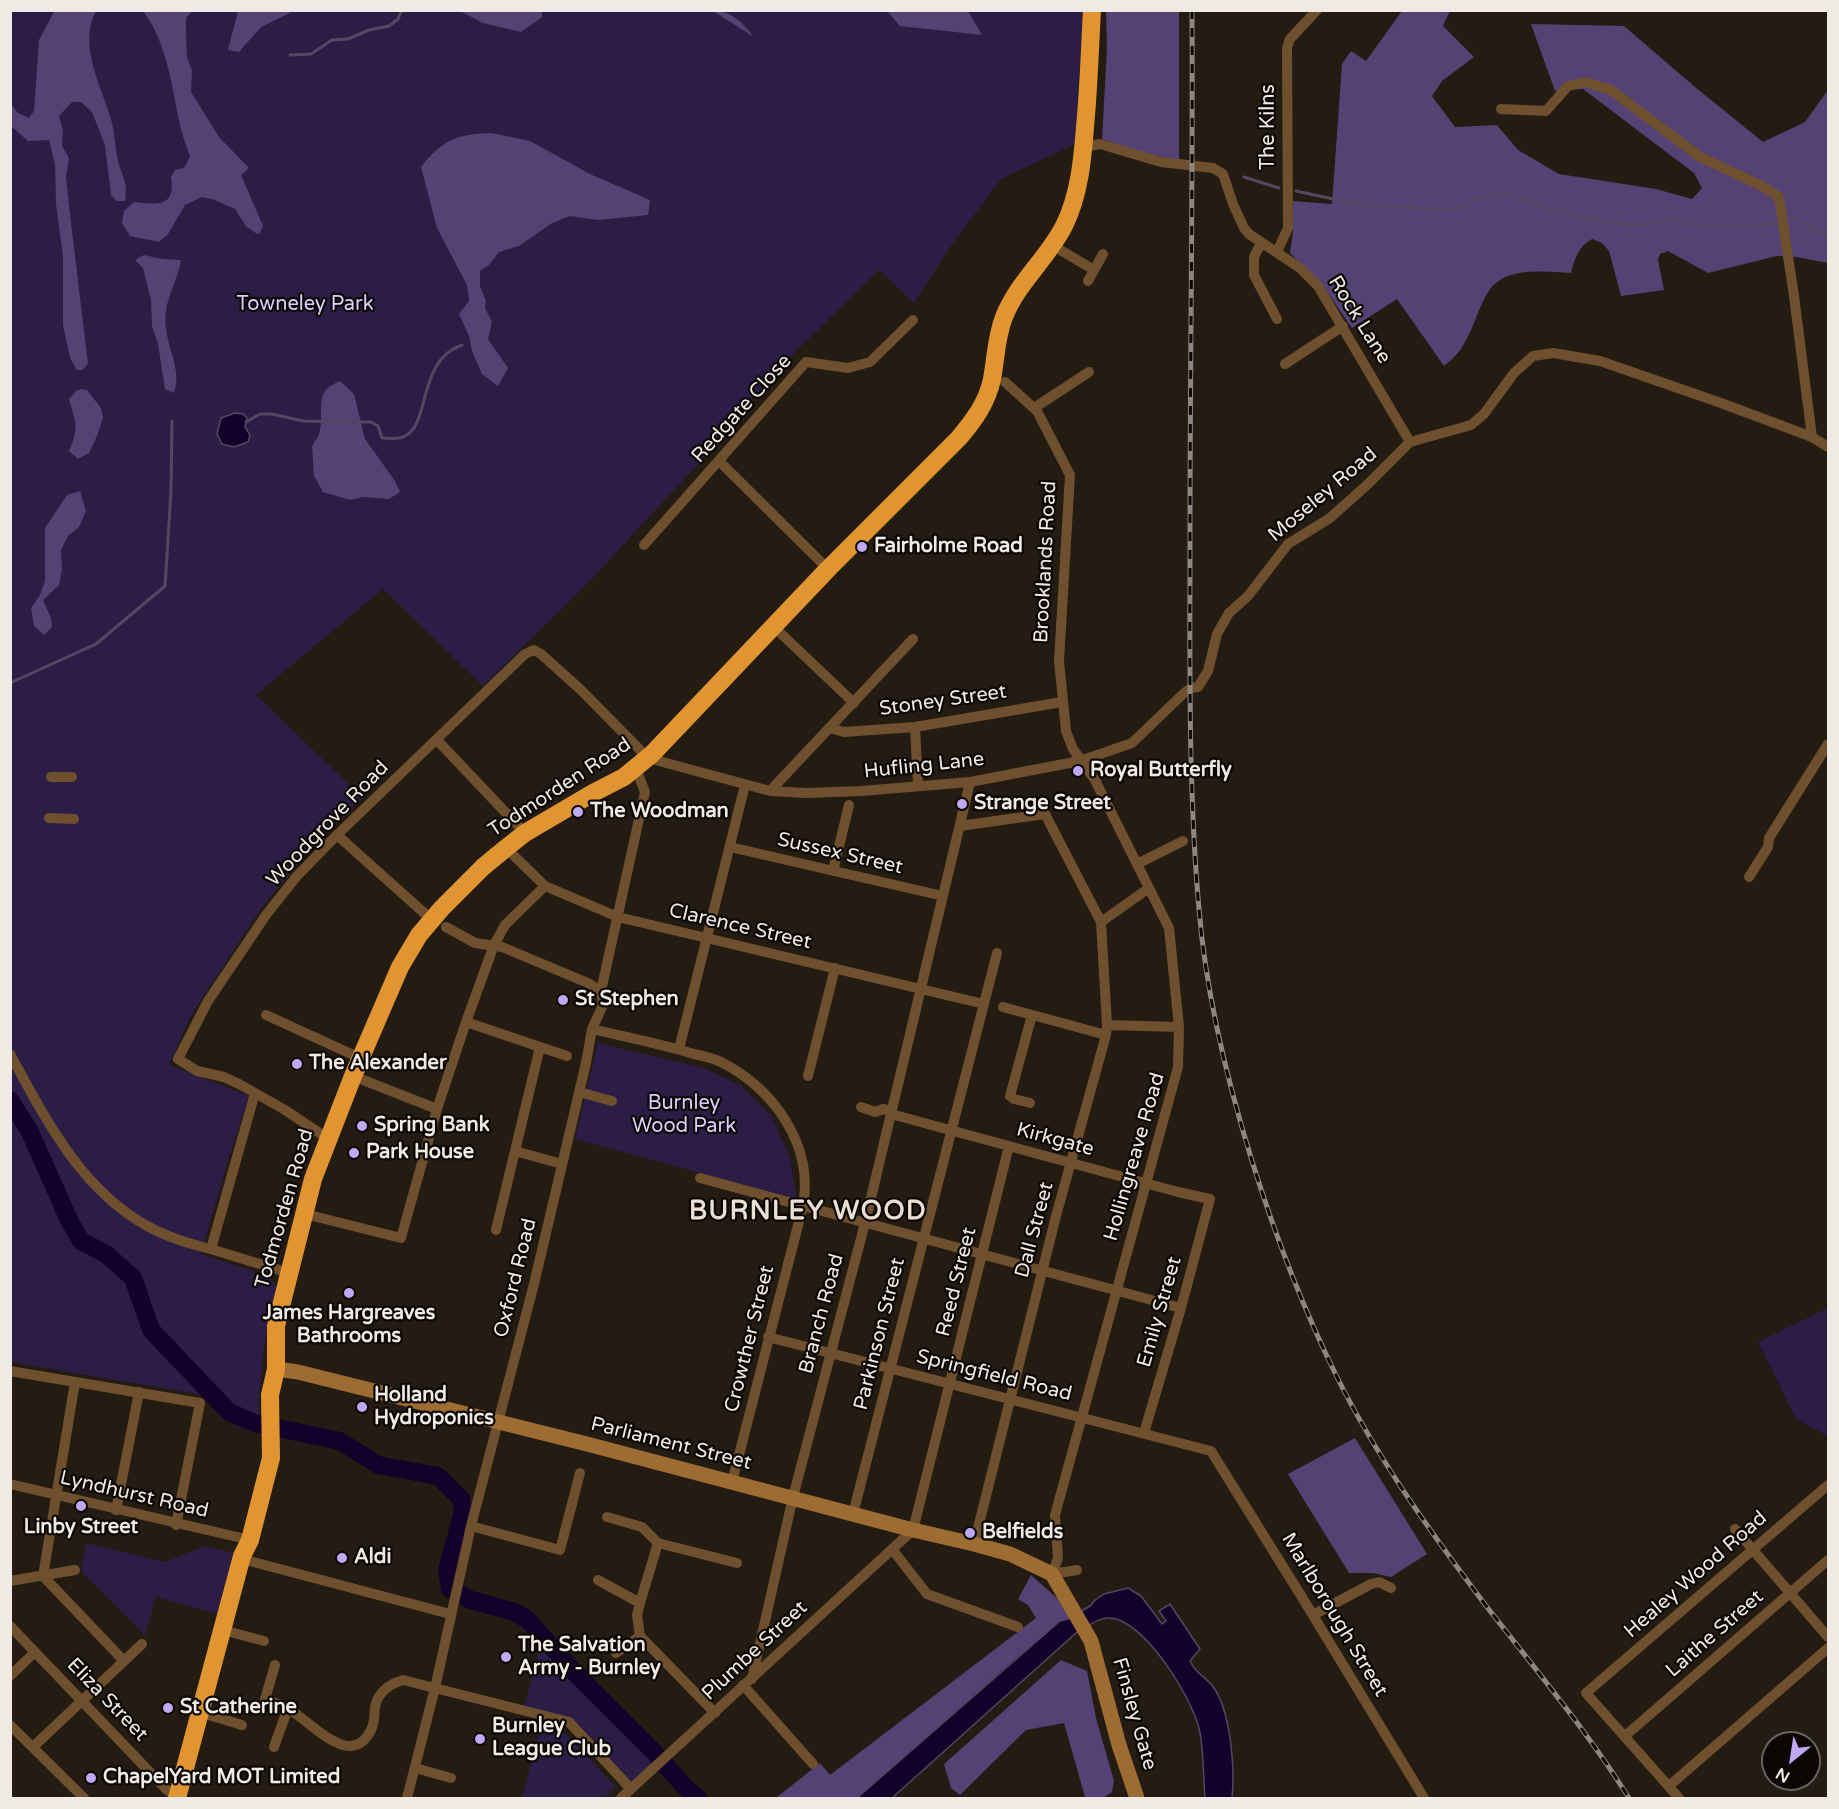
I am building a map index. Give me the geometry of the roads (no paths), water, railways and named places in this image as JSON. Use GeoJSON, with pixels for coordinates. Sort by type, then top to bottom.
{"type":"FeatureCollection","features":[{"type":"Feature","properties":{"kind":"highway","name":"Todmorden Road"},"geometry":{"type":"LineString","coordinates":[[178,1798],[271,1458],[270,1395],[276,1369],[276,1326],[313,1179],[360,1058],[409,951],[439,924],[483,867],[506,848],[525,833],[642,763],[828,569],[959,438],[977,416],[986,399],[992,378],[999,328],[1008,307],[1016,291],[1064,227],[1072,208],[1084,147],[1092,10]]}},
{"type":"Feature","properties":{"kind":"street","name":"The Kilns"},"geometry":{"type":"LineString","coordinates":[[1277,252],[1288,228],[1287,48],[1290,39],[1317,10]]}},
{"type":"Feature","properties":{"kind":"street"},"geometry":{"type":"LineString","coordinates":[[1501,109],[1546,111],[1568,86],[1585,82],[1611,90],[1700,157],[1762,186],[1779,197],[1812,437]]}},
{"type":"Feature","properties":{"kind":"street","name":"Rock Lane"},"geometry":{"type":"LineString","coordinates":[[1084,147],[1100,144],[1161,162],[1213,168],[1223,174],[1244,228],[1261,243],[1300,268],[1318,286],[1410,442]]}},
{"type":"Feature","properties":{"kind":"street"},"geometry":{"type":"LineString","coordinates":[[1261,243],[1254,257],[1254,275],[1277,319]]}},
{"type":"Feature","properties":{"kind":"street"},"geometry":{"type":"LineString","coordinates":[[1052,245],[1094,270]]}},
{"type":"Feature","properties":{"kind":"street"},"geometry":{"type":"LineString","coordinates":[[1088,281],[1103,254]]}},
{"type":"Feature","properties":{"kind":"street","name":"Redgate Close"},"geometry":{"type":"LineString","coordinates":[[644,545],[806,362],[848,368],[870,362],[913,321]]}},
{"type":"Feature","properties":{"kind":"street"},"geometry":{"type":"LineString","coordinates":[[1285,364],[1343,326]]}},
{"type":"Feature","properties":{"kind":"street","name":"Moseley Road"},"geometry":{"type":"LineString","coordinates":[[1184,693],[1191,688],[1198,687],[1208,671],[1217,634],[1229,613],[1248,596],[1288,544],[1330,518],[1410,442],[1471,425],[1484,414],[1520,368],[1533,356],[1553,353],[1600,362],[1660,381],[1812,437],[1828,447]]}},
{"type":"Feature","properties":{"kind":"street"},"geometry":{"type":"LineString","coordinates":[[1034,408],[1089,372]]}},
{"type":"Feature","properties":{"kind":"street","name":"Brooklands Road"},"geometry":{"type":"LineString","coordinates":[[1005,382],[1034,408],[1070,475],[1059,661],[1066,731],[1080,761]]}},
{"type":"Feature","properties":{"kind":"street"},"geometry":{"type":"LineString","coordinates":[[719,461],[828,569]]}},
{"type":"Feature","properties":{"kind":"street"},"geometry":{"type":"LineString","coordinates":[[773,626],[854,703]]}},
{"type":"Feature","properties":{"kind":"street"},"geometry":{"type":"LineString","coordinates":[[770,790],[913,639]]}},
{"type":"Feature","properties":{"kind":"street","name":"Woodgrove Road"},"geometry":{"type":"LineString","coordinates":[[255,1093],[224,1077],[196,1071],[178,1059],[208,1001],[266,915],[297,876],[525,654],[534,651],[542,654],[581,690],[642,763]]}},
{"type":"Feature","properties":{"kind":"street","name":"Hufling Lane"},"geometry":{"type":"LineString","coordinates":[[642,763],[770,790],[807,793],[970,782],[1080,761],[1132,743],[1184,693]]}},
{"type":"Feature","properties":{"kind":"street","name":"Stoney Street"},"geometry":{"type":"LineString","coordinates":[[830,728],[844,732],[915,727],[1062,702]]}},
{"type":"Feature","properties":{"kind":"street"},"geometry":{"type":"LineString","coordinates":[[915,727],[918,786]]}},
{"type":"Feature","properties":{"kind":"street"},"geometry":{"type":"LineString","coordinates":[[437,740],[525,833]]}},
{"type":"Feature","properties":{"kind":"street"},"geometry":{"type":"LineString","coordinates":[[1749,877],[1768,847],[1769,838],[1828,744]]}},
{"type":"Feature","properties":{"kind":"street","name":"Hollingreave Road"},"geometry":{"type":"LineString","coordinates":[[1052,1574],[1058,1558],[1055,1515],[1178,1067],[1179,1027],[1169,928],[1095,780],[1080,761]]}},
{"type":"Feature","properties":{"kind":"street","name":"Oxford Road"},"geometry":{"type":"LineString","coordinates":[[407,1798],[435,1688],[471,1526],[534,1284],[592,1029],[603,1005],[601,991],[645,792],[642,763]]}},
{"type":"Feature","properties":{"kind":"street"},"geometry":{"type":"LineString","coordinates":[[51,777],[72,777]]}},
{"type":"Feature","properties":{"kind":"street","name":"Branch Road"},"geometry":{"type":"LineString","coordinates":[[747,1682],[865,1223],[970,782]]}},
{"type":"Feature","properties":{"kind":"street"},"geometry":{"type":"LineString","coordinates":[[679,1049],[745,785]]}},
{"type":"Feature","properties":{"kind":"street"},"geometry":{"type":"LineString","coordinates":[[833,871],[849,805]]}},
{"type":"Feature","properties":{"kind":"street"},"geometry":{"type":"LineString","coordinates":[[960,826],[1045,814],[1101,922],[1149,888]]}},
{"type":"Feature","properties":{"kind":"street"},"geometry":{"type":"LineString","coordinates":[[49,818],[74,819]]}},
{"type":"Feature","properties":{"kind":"street"},"geometry":{"type":"LineString","coordinates":[[337,835],[439,924],[475,943],[494,945],[588,983],[601,991]]}},
{"type":"Feature","properties":{"kind":"street"},"geometry":{"type":"LineString","coordinates":[[1137,864],[1183,841]]}},
{"type":"Feature","properties":{"kind":"street","name":"Sussex Street"},"geometry":{"type":"LineString","coordinates":[[730,847],[943,896]]}},
{"type":"Feature","properties":{"kind":"street","name":"Clarence Street"},"geometry":{"type":"LineString","coordinates":[[506,848],[545,886],[618,917],[984,1004]]}},
{"type":"Feature","properties":{"kind":"street"},"geometry":{"type":"LineString","coordinates":[[305,1214],[401,1239],[437,1108],[494,945],[505,925],[545,886]]}},
{"type":"Feature","properties":{"kind":"street","name":"Dall Street"},"geometry":{"type":"LineString","coordinates":[[974,1544],[1107,1030],[1101,922]]}},
{"type":"Feature","properties":{"kind":"street","name":"Parkinson Street"},"geometry":{"type":"LineString","coordinates":[[853,1514],[997,953]]}},
{"type":"Feature","properties":{"kind":"street"},"geometry":{"type":"LineString","coordinates":[[808,1076],[836,968]]}},
{"type":"Feature","properties":{"kind":"street"},"geometry":{"type":"LineString","coordinates":[[1003,1007],[1107,1030],[1179,1027]]}},
{"type":"Feature","properties":{"kind":"street"},"geometry":{"type":"LineString","coordinates":[[266,1015],[360,1058]]}},
{"type":"Feature","properties":{"kind":"street"},"geometry":{"type":"LineString","coordinates":[[1030,1103],[1010,1096],[1032,1015]]}},
{"type":"Feature","properties":{"kind":"street"},"geometry":{"type":"LineString","coordinates":[[466,1022],[567,1056]]}},
{"type":"Feature","properties":{"kind":"street","name":"Crowther Street"},"geometry":{"type":"LineString","coordinates":[[592,1029],[679,1049],[719,1061],[748,1079],[775,1104],[788,1122],[800,1150],[806,1189],[803,1206],[732,1482]]}},
{"type":"Feature","properties":{"kind":"street"},"geometry":{"type":"LineString","coordinates":[[496,1230],[540,1047]]}},
{"type":"Feature","properties":{"kind":"street"},"geometry":{"type":"LineString","coordinates":[[10,1054],[70,1157],[94,1186],[118,1207],[149,1228],[187,1243],[289,1273]]}},
{"type":"Feature","properties":{"kind":"street"},"geometry":{"type":"LineString","coordinates":[[353,1076],[437,1108]]}},
{"type":"Feature","properties":{"kind":"street"},"geometry":{"type":"LineString","coordinates":[[579,1092],[612,1101]]}},
{"type":"Feature","properties":{"kind":"street"},"geometry":{"type":"LineString","coordinates":[[211,1249],[255,1093],[327,1138]]}},
{"type":"Feature","properties":{"kind":"street","name":"Kirkgate"},"geometry":{"type":"LineString","coordinates":[[861,1107],[875,1112],[883,1109],[951,1131],[1145,1184],[1210,1199]]}},
{"type":"Feature","properties":{"kind":"street","name":"Reed Street"},"geometry":{"type":"LineString","coordinates":[[913,1530],[1009,1146]]}},
{"type":"Feature","properties":{"kind":"street"},"geometry":{"type":"LineString","coordinates":[[515,1151],[562,1164]]}},
{"type":"Feature","properties":{"kind":"street"},"geometry":{"type":"LineString","coordinates":[[700,1178],[1181,1308]]}},
{"type":"Feature","properties":{"kind":"street","name":"Emily Street"},"geometry":{"type":"LineString","coordinates":[[1144,1433],[1210,1199]]}},
{"type":"Feature","properties":{"kind":"street","name":"Springfield Road"},"geometry":{"type":"LineString","coordinates":[[768,1337],[1211,1451]]}},
{"type":"Feature","properties":{"kind":"street","name":"Parliament Street"},"geometry":{"type":"LineString","coordinates":[[276,1369],[298,1372],[974,1544],[1010,1554],[1052,1574]]}},
{"type":"Feature","properties":{"kind":"street"},"geometry":{"type":"LineString","coordinates":[[10,1371],[200,1403],[176,1525]]}},
{"type":"Feature","properties":{"kind":"street"},"geometry":{"type":"LineString","coordinates":[[43,1576],[75,1382]]}},
{"type":"Feature","properties":{"kind":"street"},"geometry":{"type":"LineString","coordinates":[[116,1510],[139,1392]]}},
{"type":"Feature","properties":{"kind":"street","name":"Marlborough Street"},"geometry":{"type":"LineString","coordinates":[[1211,1451],[1424,1798]]}},
{"type":"Feature","properties":{"kind":"street"},"geometry":{"type":"LineString","coordinates":[[471,1526],[560,1550],[580,1473]]}},
{"type":"Feature","properties":{"kind":"street","name":"Lyndhurst Road"},"geometry":{"type":"LineString","coordinates":[[10,1484],[176,1525],[250,1540]]}},
{"type":"Feature","properties":{"kind":"street","name":"Healey Wood Road"},"geometry":{"type":"LineString","coordinates":[[1625,1736],[1586,1693],[1828,1485]]}},
{"type":"Feature","properties":{"kind":"street"},"geometry":{"type":"LineString","coordinates":[[607,1517],[642,1527],[658,1543],[737,1563]]}},
{"type":"Feature","properties":{"kind":"street"},"geometry":{"type":"LineString","coordinates":[[1735,1529],[1828,1637]]}},
{"type":"Feature","properties":{"kind":"street","name":"Plumbe Street"},"geometry":{"type":"LineString","coordinates":[[621,1798],[913,1530]]}},
{"type":"Feature","properties":{"kind":"street"},"geometry":{"type":"LineString","coordinates":[[658,1543],[637,1615],[640,1636],[714,1713]]}},
{"type":"Feature","properties":{"kind":"street"},"geometry":{"type":"LineString","coordinates":[[892,1549],[927,1594],[1017,1627]]}},
{"type":"Feature","properties":{"kind":"street"},"geometry":{"type":"LineString","coordinates":[[242,1559],[451,1610]]}},
{"type":"Feature","properties":{"kind":"street","name":"Laithe Street"},"geometry":{"type":"LineString","coordinates":[[1625,1736],[1828,1560]]}},
{"type":"Feature","properties":{"kind":"street"},"geometry":{"type":"LineString","coordinates":[[10,1581],[75,1570]]}},
{"type":"Feature","properties":{"kind":"street"},"geometry":{"type":"LineString","coordinates":[[1052,1574],[1077,1570]]}},
{"type":"Feature","properties":{"kind":"street","name":"Finsley Gate"},"geometry":{"type":"LineString","coordinates":[[1052,1574],[1091,1641],[1119,1745],[1137,1798]]}},
{"type":"Feature","properties":{"kind":"street"},"geometry":{"type":"LineString","coordinates":[[43,1576],[124,1661]]}},
{"type":"Feature","properties":{"kind":"street"},"geometry":{"type":"LineString","coordinates":[[598,1580],[640,1603]]}},
{"type":"Feature","properties":{"kind":"street"},"geometry":{"type":"LineString","coordinates":[[1313,1615],[1371,1584],[1379,1582],[1391,1588]]}},
{"type":"Feature","properties":{"kind":"street","name":"Eliza Street"},"geometry":{"type":"LineString","coordinates":[[10,1626],[166,1789],[178,1798]]}},
{"type":"Feature","properties":{"kind":"street"},"geometry":{"type":"LineString","coordinates":[[223,1630],[264,1641]]}},
{"type":"Feature","properties":{"kind":"street"},"geometry":{"type":"LineString","coordinates":[[616,1653],[640,1636]]}},
{"type":"Feature","properties":{"kind":"street"},"geometry":{"type":"LineString","coordinates":[[33,1747],[142,1644]]}},
{"type":"Feature","properties":{"kind":"street"},"geometry":{"type":"LineString","coordinates":[[1669,1786],[1828,1648]]}},
{"type":"Feature","properties":{"kind":"street"},"geometry":{"type":"LineString","coordinates":[[10,1676],[35,1652]]}},
{"type":"Feature","properties":{"kind":"street"},"geometry":{"type":"LineString","coordinates":[[275,1665],[265,1699],[288,1708],[329,1740],[343,1746],[355,1746],[365,1739],[371,1730],[375,1704],[383,1691],[391,1684],[403,1680],[569,1722],[631,1789]]}},
{"type":"Feature","properties":{"kind":"street"},"geometry":{"type":"LineString","coordinates":[[747,1682],[813,1764]]}},
{"type":"Feature","properties":{"kind":"street"},"geometry":{"type":"LineString","coordinates":[[274,1748],[288,1708]]}},
{"type":"Feature","properties":{"kind":"street"},"geometry":{"type":"LineString","coordinates":[[202,1713],[242,1725]]}},
{"type":"Feature","properties":{"kind":"street"},"geometry":{"type":"LineString","coordinates":[[10,1725],[84,1798]]}},
{"type":"Feature","properties":{"kind":"street"},"geometry":{"type":"LineString","coordinates":[[1625,1736],[1678,1798]]}},
{"type":"Feature","properties":{"kind":"street"},"geometry":{"type":"LineString","coordinates":[[415,1768],[451,1778]]}},
{"type":"Feature","properties":{"kind":"waterway"},"geometry":{"type":"LineString","coordinates":[[290,55],[311,54],[332,40],[348,39],[369,30],[389,26],[398,19],[402,10]]}},
{"type":"Feature","properties":{"kind":"waterway"},"geometry":{"type":"LineString","coordinates":[[1244,177],[1279,188]]}},
{"type":"Feature","properties":{"kind":"waterway"},"geometry":{"type":"LineString","coordinates":[[1296,191],[1356,204],[1455,210],[1479,198],[1508,193],[1542,207],[1592,219],[1637,226],[1671,219],[1706,227],[1747,227],[1775,223]]}},
{"type":"Feature","properties":{"kind":"waterway"},"geometry":{"type":"LineString","coordinates":[[1792,220],[1799,218],[1817,231],[1828,233]]}},
{"type":"Feature","properties":{"kind":"waterway"},"geometry":{"type":"LineString","coordinates":[[246,422],[260,414],[272,414],[303,421],[371,422],[378,426],[382,438],[403,437],[413,429],[419,418],[431,377],[438,364],[448,353],[462,345]]}},
{"type":"Feature","properties":{"kind":"waterway"},"geometry":{"type":"LineString","coordinates":[[10,683],[96,644],[165,586],[171,491],[172,421]]}},
{"type":"Feature","properties":{"kind":"waterway"},"geometry":{"type":"LineString","coordinates":[[10,1100],[30,1132],[69,1220],[81,1241],[106,1254],[133,1278],[151,1330],[229,1412],[254,1423],[340,1441],[378,1465],[438,1476],[461,1499],[463,1512],[447,1570],[450,1589],[471,1600],[515,1612],[528,1620],[573,1671],[698,1798]]}},
{"type":"Feature","properties":{"kind":"railway"},"geometry":{"type":"LineString","coordinates":[[1192,10],[1191,770],[1195,863],[1202,941],[1212,1005],[1226,1068],[1252,1161],[1280,1243],[1312,1323],[1352,1406],[1425,1523],[1579,1725],[1629,1798]]}},
{"type":"Feature","properties":{"kind":"place","name":"Fairholme Road"},"geometry":{"type":"Point","coordinates":[862,547]}},
{"type":"Feature","properties":{"kind":"place","name":"Royal Butterfly"},"geometry":{"type":"Point","coordinates":[1078,771]}},
{"type":"Feature","properties":{"kind":"place","name":"Strange Street"},"geometry":{"type":"Point","coordinates":[962,804]}},
{"type":"Feature","properties":{"kind":"place","name":"The Woodman"},"geometry":{"type":"Point","coordinates":[578,812]}},
{"type":"Feature","properties":{"kind":"place","name":"St Stephen"},"geometry":{"type":"Point","coordinates":[563,1000]}},
{"type":"Feature","properties":{"kind":"place","name":"The Alexander"},"geometry":{"type":"Point","coordinates":[297,1064]}},
{"type":"Feature","properties":{"kind":"place","name":"Spring Bank"},"geometry":{"type":"Point","coordinates":[362,1126]}},
{"type":"Feature","properties":{"kind":"place","name":"Park House"},"geometry":{"type":"Point","coordinates":[354,1153]}},
{"type":"Feature","properties":{"kind":"place","name":"James Hargreaves Bathrooms"},"geometry":{"type":"Point","coordinates":[349,1293]}},
{"type":"Feature","properties":{"kind":"place","name":"Holland Hydroponics"},"geometry":{"type":"Point","coordinates":[362,1407]}},
{"type":"Feature","properties":{"kind":"place","name":"Linby Street"},"geometry":{"type":"Point","coordinates":[81,1506]}},
{"type":"Feature","properties":{"kind":"place","name":"Belfields"},"geometry":{"type":"Point","coordinates":[970,1533]}},
{"type":"Feature","properties":{"kind":"place","name":"Aldi"},"geometry":{"type":"Point","coordinates":[342,1558]}},
{"type":"Feature","properties":{"kind":"place","name":"The Salvation Army - Burnley"},"geometry":{"type":"Point","coordinates":[506,1657]}},
{"type":"Feature","properties":{"kind":"place","name":"St Catherine"},"geometry":{"type":"Point","coordinates":[168,1708]}},
{"type":"Feature","properties":{"kind":"place","name":"Burnley League Club"},"geometry":{"type":"Point","coordinates":[480,1739]}},
{"type":"Feature","properties":{"kind":"place","name":"ChapelYard MOT Limited"},"geometry":{"type":"Point","coordinates":[91,1778]}},
{"type":"Feature","properties":{"kind":"district","name":"BURNLEY WOOD"},"geometry":{"type":"Point","coordinates":[808,1212]}},
{"type":"Feature","properties":{"kind":"park label","name":"Towneley Park"},"geometry":{"type":"Point","coordinates":[305,305]}},
{"type":"Feature","properties":{"kind":"park label","name":"Burnley Wood Park"},"geometry":{"type":"Point","coordinates":[684,1116]}}]}
